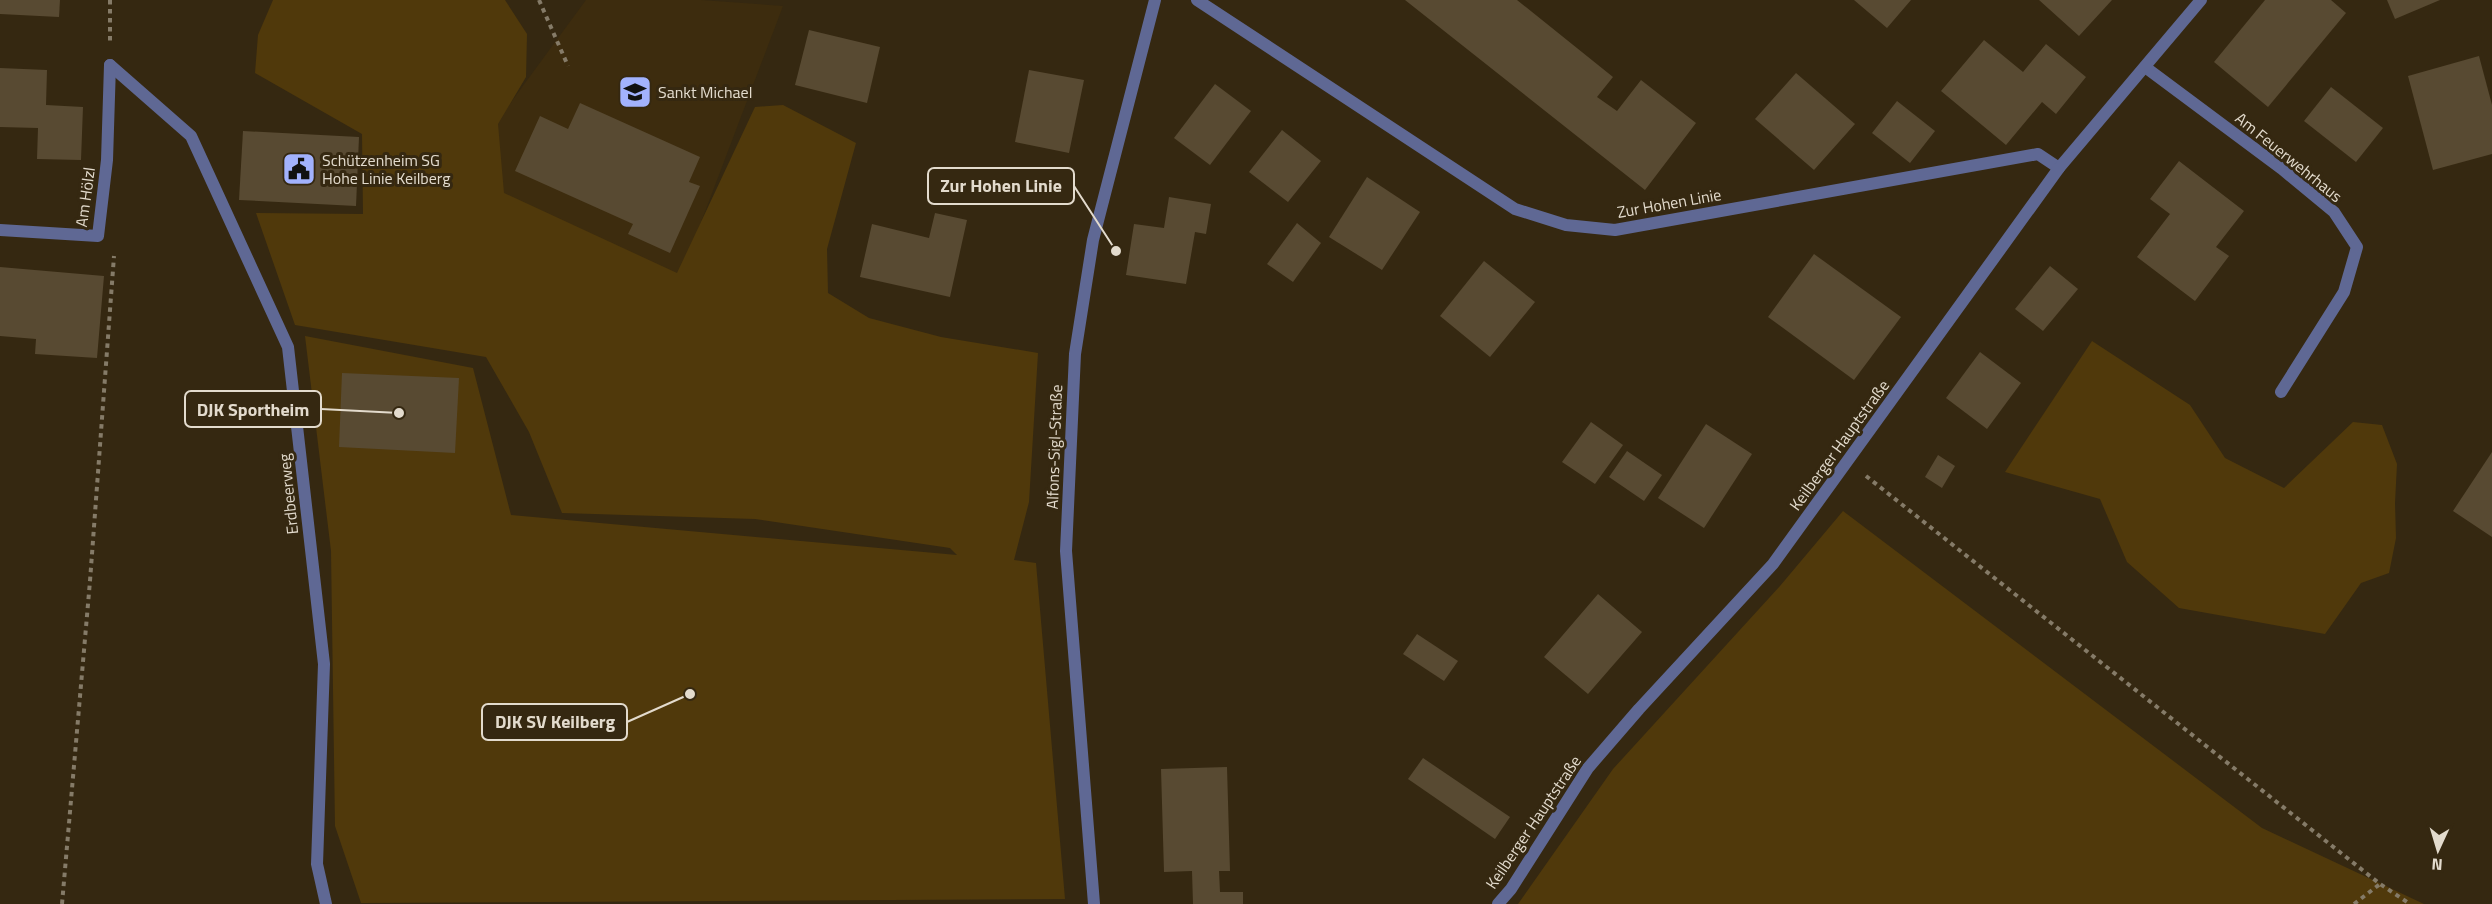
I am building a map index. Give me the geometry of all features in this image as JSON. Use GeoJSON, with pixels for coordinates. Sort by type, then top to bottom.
{"type":"FeatureCollection","features":[{"type":"Feature","properties":{"kind":"street","name":"Alfons-Sigl-Straße"},"geometry":{"type":"LineString","coordinates":[[1094,904],[1066,550],[1075,354],[1093,240],[1155,0]]}},
{"type":"Feature","properties":{"kind":"street","name":"Zur Hohen Linie"},"geometry":{"type":"LineString","coordinates":[[1197,0],[1515,208],[1566,225],[1615,230],[2038,154],[2059,168]]}},
{"type":"Feature","properties":{"kind":"street","name":"Keilberger Hauptstraße"},"geometry":{"type":"LineString","coordinates":[[1498,904],[1511,889],[1588,768],[1639,709],[1773,564],[2059,168],[2201,0]]}},
{"type":"Feature","properties":{"kind":"street","name":"Am Hölzl"},"geometry":{"type":"LineString","coordinates":[[0,230],[98,236],[107,160],[110,65]]}},
{"type":"Feature","properties":{"kind":"street","name":"Erdbeerweg"},"geometry":{"type":"LineString","coordinates":[[110,65],[191,136],[288,346],[324,664],[317,864],[326,904]]}},
{"type":"Feature","properties":{"kind":"street","name":"Am Feuerwehrhaus"},"geometry":{"type":"LineString","coordinates":[[2145,67],[2282,169],[2334,212],[2357,247],[2344,292],[2281,392]]}},
{"type":"Feature","properties":{"kind":"path"},"geometry":{"type":"LineString","coordinates":[[110,0],[110,65]]}},
{"type":"Feature","properties":{"kind":"path"},"geometry":{"type":"LineString","coordinates":[[540,0],[568,66]]}},
{"type":"Feature","properties":{"kind":"path"},"geometry":{"type":"LineString","coordinates":[[62,904],[90,581],[115,249],[98,236]]}},
{"type":"Feature","properties":{"kind":"path"},"geometry":{"type":"LineString","coordinates":[[1848,462],[2380,884],[2410,904]]}},
{"type":"Feature","properties":{"kind":"path"},"geometry":{"type":"LineString","coordinates":[[2354,904],[2380,884]]}},
{"type":"Feature","properties":{"kind":"shaded area"},"geometry":{"type":"Polygon","coordinates":[[[273,0],[505,0],[527,34],[526,77],[498,124],[504,193],[677,273],[755,107],[783,105],[856,143],[827,249],[828,293],[869,318],[941,337],[1038,353],[1029,502],[1014,560],[1036,563],[1065,899],[361,903],[335,826],[331,551],[305,336],[473,368],[511,515],[957,555],[950,548],[755,519],[562,513],[529,432],[486,357],[295,325],[256,213],[363,214],[362,134],[255,73],[258,35],[273,0]]]}},
{"type":"Feature","properties":{"kind":"shaded area","name":"Sankt Michael"},"geometry":{"type":"Polygon","coordinates":[[[586,0],[701,0],[783,6],[678,283],[456,177],[586,0]]]}},
{"type":"Feature","properties":{"kind":"shaded area"},"geometry":{"type":"Polygon","coordinates":[[[2092,341],[2190,405],[2225,458],[2284,488],[2353,422],[2382,425],[2397,464],[2396,538],[2389,573],[2361,583],[2325,634],[2179,608],[2127,562],[2100,499],[2005,472],[2092,341]]]}},
{"type":"Feature","properties":{"kind":"shaded area"},"geometry":{"type":"Polygon","coordinates":[[[1843,511],[2262,828],[2424,904],[1518,904],[1613,769],[1780,586],[1843,511]]]}},
{"type":"Feature","properties":{"kind":"building"},"geometry":{"type":"Polygon","coordinates":[[[0,0],[60,0],[59,17],[0,14],[0,0]]]}},
{"type":"Feature","properties":{"kind":"building"},"geometry":{"type":"Polygon","coordinates":[[[1405,0],[1517,0],[1613,77],[1597,97],[1617,111],[1641,80],[1696,123],[1645,190],[1405,0]]]}},
{"type":"Feature","properties":{"kind":"building"},"geometry":{"type":"Polygon","coordinates":[[[1854,0],[1911,0],[1887,28],[1854,0]]]}},
{"type":"Feature","properties":{"kind":"building"},"geometry":{"type":"Polygon","coordinates":[[[2039,0],[2112,0],[2079,36],[2039,0]]]}},
{"type":"Feature","properties":{"kind":"building"},"geometry":{"type":"Polygon","coordinates":[[[2265,0],[2331,0],[2346,13],[2268,107],[2214,62],[2265,0]]]}},
{"type":"Feature","properties":{"kind":"building"},"geometry":{"type":"Polygon","coordinates":[[[2387,0],[2440,0],[2395,19],[2387,0]]]}},
{"type":"Feature","properties":{"kind":"building"},"geometry":{"type":"Polygon","coordinates":[[[809,30],[880,47],[867,103],[795,85],[809,30]]]}},
{"type":"Feature","properties":{"kind":"building"},"geometry":{"type":"Polygon","coordinates":[[[1984,40],[2023,72],[2046,44],[2086,77],[2056,114],[2042,102],[2006,145],[1941,91],[1984,40]]]}},
{"type":"Feature","properties":{"kind":"building"},"geometry":{"type":"Polygon","coordinates":[[[2479,56],[2492,105],[2492,154],[2433,170],[2408,76],[2479,56]]]}},
{"type":"Feature","properties":{"kind":"building"},"geometry":{"type":"Polygon","coordinates":[[[0,68],[47,70],[46,105],[83,107],[81,160],[37,159],[38,128],[0,127],[0,68]]]}},
{"type":"Feature","properties":{"kind":"building"},"geometry":{"type":"Polygon","coordinates":[[[1029,70],[1084,80],[1069,153],[1015,142],[1029,70]]]}},
{"type":"Feature","properties":{"kind":"building"},"geometry":{"type":"Polygon","coordinates":[[[1796,73],[1855,124],[1814,170],[1755,119],[1796,73]]]}},
{"type":"Feature","properties":{"kind":"building"},"geometry":{"type":"Polygon","coordinates":[[[1215,84],[1251,111],[1210,165],[1174,138],[1215,84]]]}},
{"type":"Feature","properties":{"kind":"building"},"geometry":{"type":"Polygon","coordinates":[[[2331,87],[2383,128],[2356,162],[2304,121],[2331,87]]]}},
{"type":"Feature","properties":{"kind":"building"},"geometry":{"type":"Polygon","coordinates":[[[1897,101],[1935,131],[1910,163],[1872,133],[1897,101]]]}},
{"type":"Feature","properties":{"kind":"building"},"geometry":{"type":"Polygon","coordinates":[[[580,103],[700,157],[689,182],[700,186],[670,253],[628,234],[633,224],[515,171],[540,116],[568,129],[580,103]]]}},
{"type":"Feature","properties":{"kind":"building"},"geometry":{"type":"Polygon","coordinates":[[[1282,130],[1321,161],[1288,202],[1249,172],[1282,130]]]}},
{"type":"Feature","properties":{"kind":"building","name":"Schützenheim SG Hohe Linie Keilberg"},"geometry":{"type":"Polygon","coordinates":[[[243,131],[359,137],[356,206],[239,200],[243,131]]]}},
{"type":"Feature","properties":{"kind":"building"},"geometry":{"type":"Polygon","coordinates":[[[2179,161],[2244,211],[2216,247],[2229,256],[2195,301],[2137,257],[2170,214],[2150,199],[2179,161]]]}},
{"type":"Feature","properties":{"kind":"building"},"geometry":{"type":"Polygon","coordinates":[[[1367,177],[1420,212],[1382,270],[1329,237],[1367,177]]]}},
{"type":"Feature","properties":{"kind":"building"},"geometry":{"type":"Polygon","coordinates":[[[1169,197],[1211,204],[1206,234],[1195,232],[1186,284],[1126,275],[1134,224],[1164,228],[1169,197]]]}},
{"type":"Feature","properties":{"kind":"building"},"geometry":{"type":"Polygon","coordinates":[[[935,213],[967,220],[950,297],[860,277],[872,224],[929,238],[935,213]]]}},
{"type":"Feature","properties":{"kind":"building"},"geometry":{"type":"Polygon","coordinates":[[[1297,223],[1321,243],[1293,282],[1267,264],[1297,223]]]}},
{"type":"Feature","properties":{"kind":"building"},"geometry":{"type":"Polygon","coordinates":[[[1814,254],[1901,317],[1854,380],[1768,317],[1814,254]]]}},
{"type":"Feature","properties":{"kind":"building"},"geometry":{"type":"Polygon","coordinates":[[[1484,261],[1535,302],[1490,357],[1440,316],[1484,261]]]}},
{"type":"Feature","properties":{"kind":"building"},"geometry":{"type":"Polygon","coordinates":[[[2050,266],[2078,289],[2043,331],[2015,309],[2050,266]]]}},
{"type":"Feature","properties":{"kind":"building"},"geometry":{"type":"Polygon","coordinates":[[[0,267],[104,276],[97,358],[35,354],[36,339],[0,336],[0,267]]]}},
{"type":"Feature","properties":{"kind":"building"},"geometry":{"type":"Polygon","coordinates":[[[1980,352],[2021,383],[1987,429],[1946,398],[1980,352]]]}},
{"type":"Feature","properties":{"kind":"building"},"geometry":{"type":"Polygon","coordinates":[[[342,373],[459,378],[455,453],[339,447],[342,373]]]}},
{"type":"Feature","properties":{"kind":"building"},"geometry":{"type":"Polygon","coordinates":[[[1591,422],[1623,445],[1595,484],[1562,462],[1591,422]]]}},
{"type":"Feature","properties":{"kind":"building"},"geometry":{"type":"Polygon","coordinates":[[[1706,424],[1752,454],[1704,528],[1658,498],[1706,424]]]}},
{"type":"Feature","properties":{"kind":"building"},"geometry":{"type":"Polygon","coordinates":[[[1627,451],[1662,475],[1644,501],[1609,477],[1627,451]]]}},
{"type":"Feature","properties":{"kind":"building"},"geometry":{"type":"Polygon","coordinates":[[[2492,452],[2492,537],[2453,511],[2492,452]]]}},
{"type":"Feature","properties":{"kind":"building"},"geometry":{"type":"Polygon","coordinates":[[[1938,455],[1955,466],[1942,488],[1925,477],[1938,455]]]}},
{"type":"Feature","properties":{"kind":"building"},"geometry":{"type":"Polygon","coordinates":[[[1598,594],[1642,632],[1588,694],[1544,657],[1598,594]]]}},
{"type":"Feature","properties":{"kind":"building"},"geometry":{"type":"Polygon","coordinates":[[[1417,634],[1458,661],[1444,681],[1403,654],[1417,634]]]}},
{"type":"Feature","properties":{"kind":"building"},"geometry":{"type":"Polygon","coordinates":[[[1423,758],[1510,817],[1495,839],[1408,779],[1423,758]]]}},
{"type":"Feature","properties":{"kind":"building"},"geometry":{"type":"Polygon","coordinates":[[[1227,767],[1230,871],[1219,871],[1220,892],[1243,892],[1243,904],[1193,904],[1192,871],[1164,872],[1161,769],[1227,767]]]}},
{"type":"Feature","properties":{"kind":"place","name":"Sankt Michael"},"geometry":{"type":"Point","coordinates":[635,92]}},
{"type":"Feature","properties":{"kind":"place","name":"Schützenheim SG Hohe Linie Keilberg"},"geometry":{"type":"Point","coordinates":[299,169]}},
{"type":"Feature","properties":{"kind":"place","name":"Zur Hohen Linie"},"geometry":{"type":"Point","coordinates":[1116,251]}},
{"type":"Feature","properties":{"kind":"place","name":"DJK Sportheim"},"geometry":{"type":"Point","coordinates":[399,413]}},
{"type":"Feature","properties":{"kind":"place","name":"DJK SV Keilberg"},"geometry":{"type":"Point","coordinates":[690,694]}}]}
